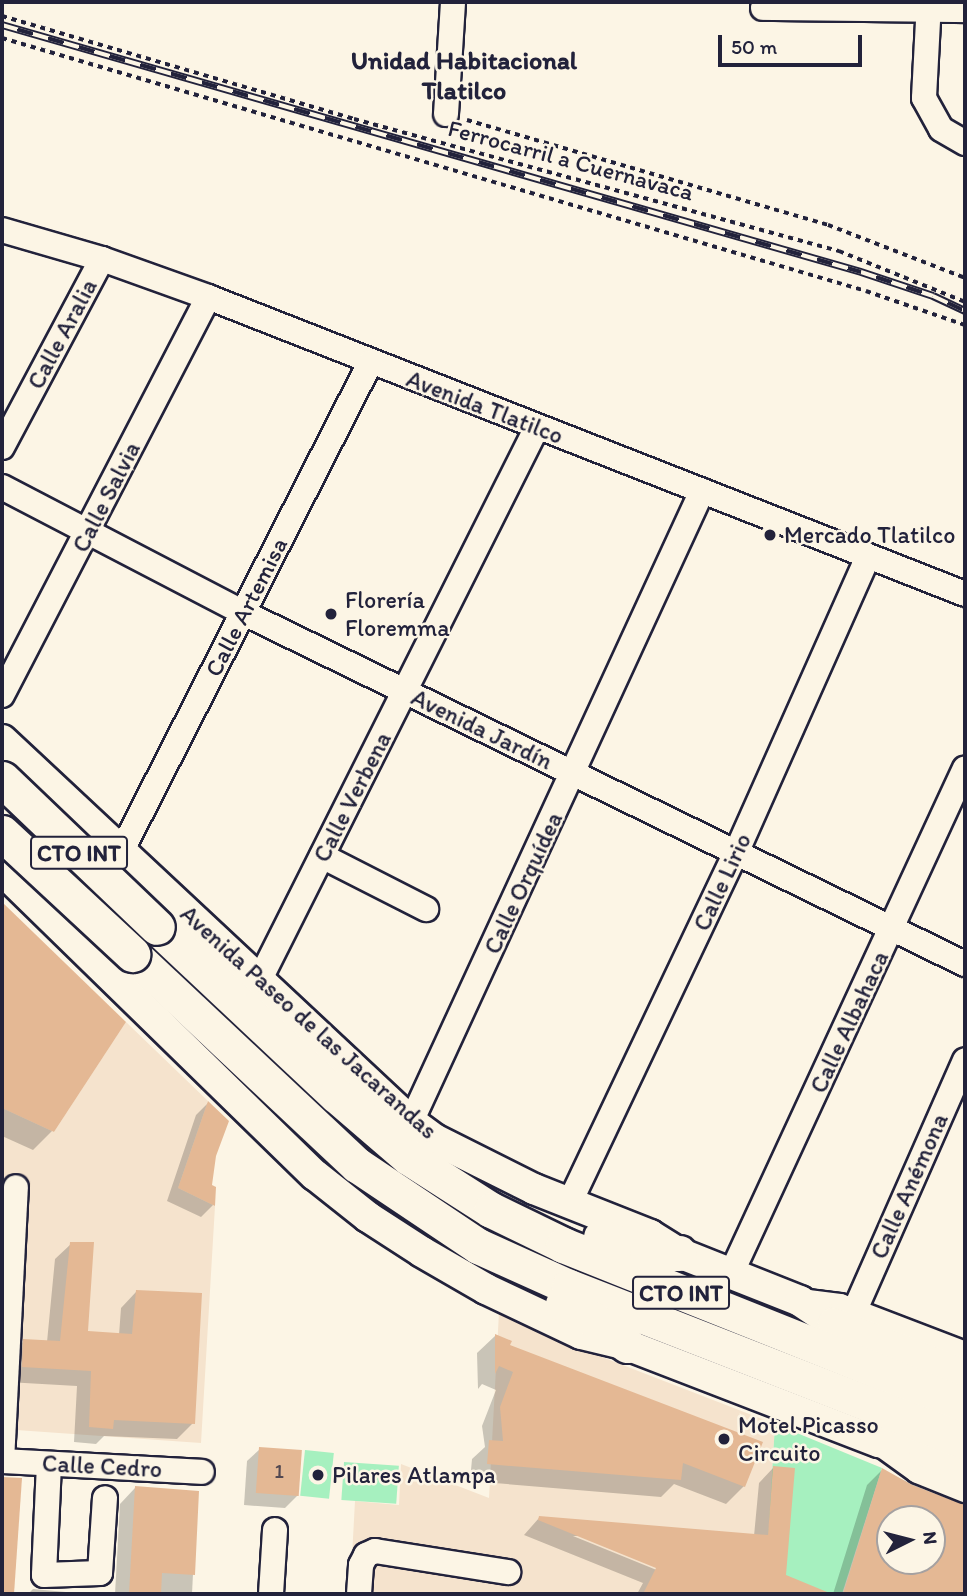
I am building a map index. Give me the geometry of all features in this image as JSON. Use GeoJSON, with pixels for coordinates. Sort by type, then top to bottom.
{"type":"FeatureCollection","features":[{"type":"Feature","properties":{"kind":"highway","name":"CTO INT"},"geometry":{"type":"LineString","coordinates":[[2,779],[326,1087],[408,1157],[446,1183],[526,1229],[965,1406]]}},
{"type":"Feature","properties":{"kind":"highway","name":"CTO INT"},"geometry":{"type":"LineString","coordinates":[[2,833],[357,1165],[466,1238],[515,1265],[965,1440]]}},
{"type":"Feature","properties":{"kind":"highway"},"geometry":{"type":"LineString","coordinates":[[526,1229],[571,1227],[647,1252],[679,1253]]}},
{"type":"Feature","properties":{"kind":"highway"},"geometry":{"type":"LineString","coordinates":[[515,1265],[542,1294],[593,1319],[627,1345]]}},
{"type":"Feature","properties":{"kind":"main road","name":"Avenida Paseo de las Jacarandas"},"geometry":{"type":"LineString","coordinates":[[2,740],[411,1122],[455,1150],[569,1204],[650,1235],[679,1253],[843,1317],[965,1375]]}},
{"type":"Feature","properties":{"kind":"main road","name":"CTO INT"},"geometry":{"type":"LineString","coordinates":[[4,874],[316,1175],[368,1217],[422,1252],[521,1306],[582,1334],[627,1345],[879,1442],[924,1451],[965,1469]]}},
{"type":"Feature","properties":{"kind":"main road"},"geometry":{"type":"LineString","coordinates":[[86,952],[153,881]]}},
{"type":"Feature","properties":{"kind":"street"},"geometry":{"type":"LineString","coordinates":[[446,114],[453,2]]}},
{"type":"Feature","properties":{"kind":"street"},"geometry":{"type":"LineString","coordinates":[[929,6],[924,98],[942,129],[965,143]]}},
{"type":"Feature","properties":{"kind":"street"},"geometry":{"type":"LineString","coordinates":[[763,8],[929,6],[965,10]]}},
{"type":"Feature","properties":{"kind":"street","name":"Avenida Tlatilco"},"geometry":{"type":"LineString","coordinates":[[2,230],[102,259],[208,297],[370,363],[965,594]]}},
{"type":"Feature","properties":{"kind":"street","name":"Calle Aralia"},"geometry":{"type":"LineString","coordinates":[[2,447],[102,259]]}},
{"type":"Feature","properties":{"kind":"street","name":"Calle Salvia"},"geometry":{"type":"LineString","coordinates":[[2,695],[208,297]]}},
{"type":"Feature","properties":{"kind":"street","name":"Calle Artemisa"},"geometry":{"type":"LineString","coordinates":[[121,852],[370,363]]}},
{"type":"Feature","properties":{"kind":"street","name":"Calle Verbena"},"geometry":{"type":"LineString","coordinates":[[260,979],[537,428]]}},
{"type":"Feature","properties":{"kind":"street","name":"Avenida Jardín"},"geometry":{"type":"LineString","coordinates":[[2,487],[244,613],[965,964]]}},
{"type":"Feature","properties":{"kind":"street","name":"Calle Orquídea"},"geometry":{"type":"LineString","coordinates":[[411,1122],[574,774],[702,491]]}},
{"type":"Feature","properties":{"kind":"street","name":"Calle Lirio"},"geometry":{"type":"LineString","coordinates":[[569,1204],[736,853],[868,556]]}},
{"type":"Feature","properties":{"kind":"street","name":"Calle Albahaca"},"geometry":{"type":"LineString","coordinates":[[731,1274],[893,929],[965,768]]}},
{"type":"Feature","properties":{"kind":"street"},"geometry":{"type":"LineString","coordinates":[[322,856],[426,909]]}},
{"type":"Feature","properties":{"kind":"street","name":"Calle Anémona"},"geometry":{"type":"LineString","coordinates":[[843,1317],[965,1060]]}},
{"type":"Feature","properties":{"kind":"street"},"geometry":{"type":"LineString","coordinates":[[2,1461],[16,1187]]}},
{"type":"Feature","properties":{"kind":"street"},"geometry":{"type":"LineString","coordinates":[[843,1317],[965,1354]]}},
{"type":"Feature","properties":{"kind":"street"},"geometry":{"type":"LineString","coordinates":[[879,1442],[918,1471],[965,1490]]}},
{"type":"Feature","properties":{"kind":"street","name":"Calle Cedro"},"geometry":{"type":"LineString","coordinates":[[2,1461],[202,1472]]}},
{"type":"Feature","properties":{"kind":"street"},"geometry":{"type":"LineString","coordinates":[[48,1464],[44,1574],[100,1573],[105,1498]]}},
{"type":"Feature","properties":{"kind":"street"},"geometry":{"type":"LineString","coordinates":[[271,1594],[275,1530]]}},
{"type":"Feature","properties":{"kind":"street"},"geometry":{"type":"LineString","coordinates":[[359,1594],[361,1565],[366,1555],[375,1551],[508,1572]]}},
{"type":"Feature","properties":{"kind":"path","name":"Ferrocarril a Cuernavaca"},"geometry":{"type":"LineString","coordinates":[[2,16],[354,119],[839,251],[965,302]]}},
{"type":"Feature","properties":{"kind":"path"},"geometry":{"type":"LineString","coordinates":[[2,38],[853,288],[965,325]]}},
{"type":"Feature","properties":{"kind":"path"},"geometry":{"type":"LineString","coordinates":[[446,114],[828,225],[965,278]]}},
{"type":"Feature","properties":{"kind":"shaded area"},"geometry":{"type":"Polygon","coordinates":[[[126,1022],[208,1101],[178,1188],[215,1206],[201,1443],[2,1429],[2,1108],[54,1132],[126,1022]]]}},
{"type":"Feature","properties":{"kind":"shaded area"},"geometry":{"type":"Polygon","coordinates":[[[499,1312],[602,1357],[775,1424],[765,1594],[350,1594],[355,1501],[399,1505],[401,1464],[489,1498],[499,1312]]]}},
{"type":"Feature","properties":{"kind":"green space"},"geometry":{"type":"Polygon","coordinates":[[[775,1424],[882,1468],[842,1594],[765,1594],[775,1424]]]}},
{"type":"Feature","properties":{"kind":"green space"},"geometry":{"type":"Polygon","coordinates":[[[305,1450],[334,1453],[329,1499],[300,1496],[305,1450]]]}},
{"type":"Feature","properties":{"kind":"green space"},"geometry":{"type":"Polygon","coordinates":[[[344,1462],[399,1466],[396,1504],[341,1500],[344,1462]]]}},
{"type":"Feature","properties":{"kind":"building"},"geometry":{"type":"Polygon","coordinates":[[[2,902],[126,1022],[54,1132],[2,1108],[2,902]]]}},
{"type":"Feature","properties":{"kind":"building"},"geometry":{"type":"Polygon","coordinates":[[[208,1101],[229,1121],[216,1156],[212,1185],[216,1187],[215,1206],[178,1188],[208,1101]]]}},
{"type":"Feature","properties":{"kind":"building"},"geometry":{"type":"Polygon","coordinates":[[[70,1242],[94,1242],[88,1331],[132,1334],[136,1290],[202,1293],[195,1424],[114,1420],[113,1429],[89,1427],[91,1371],[22,1367],[23,1339],[60,1341],[70,1242]]]}},
{"type":"Feature","properties":{"kind":"building"},"geometry":{"type":"Polygon","coordinates":[[[495,1334],[512,1341],[510,1345],[763,1442],[745,1487],[683,1463],[681,1480],[487,1464],[489,1440],[503,1441],[500,1407],[513,1372],[499,1366],[495,1374],[495,1334]]]}},
{"type":"Feature","properties":{"kind":"building"},"geometry":{"type":"Polygon","coordinates":[[[259,1447],[302,1450],[299,1496],[256,1493],[259,1447]]]}},
{"type":"Feature","properties":{"kind":"building"},"geometry":{"type":"Polygon","coordinates":[[[773,1466],[795,1468],[786,1575],[832,1594],[643,1594],[656,1568],[538,1520],[539,1516],[768,1535],[773,1466]]]}},
{"type":"Feature","properties":{"kind":"building"},"geometry":{"type":"Polygon","coordinates":[[[882,1468],[912,1485],[965,1505],[965,1594],[843,1594],[882,1468]]]}},
{"type":"Feature","properties":{"kind":"building"},"geometry":{"type":"Polygon","coordinates":[[[2,1477],[22,1478],[14,1594],[2,1594],[2,1477]]]}},
{"type":"Feature","properties":{"kind":"building"},"geometry":{"type":"Polygon","coordinates":[[[135,1486],[199,1491],[195,1575],[162,1573],[161,1594],[129,1594],[135,1486]]]}},
{"type":"Feature","properties":{"kind":"railway"},"geometry":{"type":"LineString","coordinates":[[2,25],[861,272],[933,296],[965,311]]}},
{"type":"Feature","properties":{"kind":"place","name":"Mercado Tlatilco"},"geometry":{"type":"Point","coordinates":[770,535]}},
{"type":"Feature","properties":{"kind":"place","name":"Florería Floremma"},"geometry":{"type":"Point","coordinates":[331,614]}},
{"type":"Feature","properties":{"kind":"place","name":"Motel Picasso Circuito"},"geometry":{"type":"Point","coordinates":[724,1439]}},
{"type":"Feature","properties":{"kind":"place","name":"Pilares Atlampa"},"geometry":{"type":"Point","coordinates":[318,1475]}},
{"type":"Feature","properties":{"kind":"district","name":"Unidad Habitacional Tlatilco"},"geometry":{"type":"Point","coordinates":[464,76]}}]}
